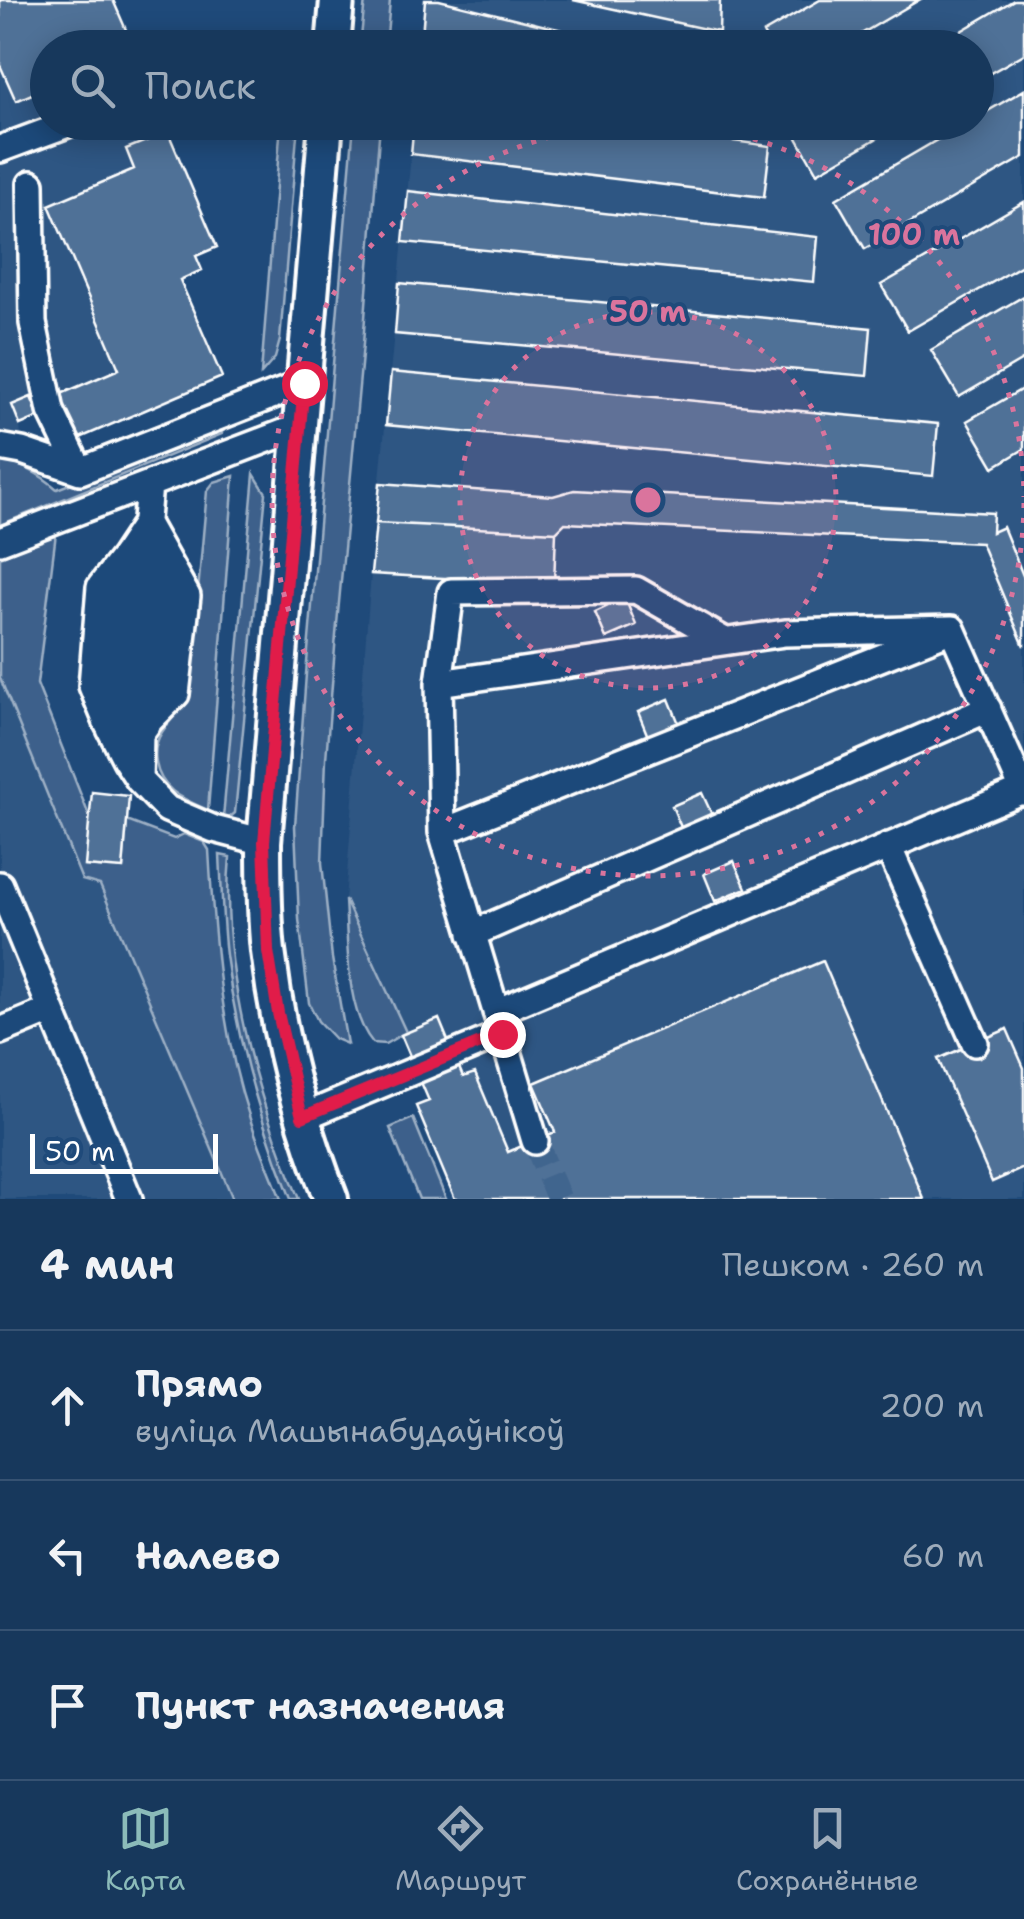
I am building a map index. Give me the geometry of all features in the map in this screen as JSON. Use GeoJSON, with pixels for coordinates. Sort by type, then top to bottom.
{"type":"FeatureCollection","features":[{"type":"Feature","properties":{"kind":"main road"},"geometry":{"type":"LineString","coordinates":[[334,30],[337,0]]}},
{"type":"Feature","properties":{"kind":"main road"},"geometry":{"type":"LineString","coordinates":[[324,140],[264,842],[268,951],[278,1013],[302,1117],[331,1199]]}},
{"type":"Feature","properties":{"kind":"lane"},"geometry":{"type":"LineString","coordinates":[[0,149],[30,138]]}},
{"type":"Feature","properties":{"kind":"lane"},"geometry":{"type":"LineString","coordinates":[[32,184],[32,323],[51,411],[80,471]]}},
{"type":"Feature","properties":{"kind":"lane"},"geometry":{"type":"LineString","coordinates":[[0,446],[80,471],[304,383]]}},
{"type":"Feature","properties":{"kind":"lane"},"geometry":{"type":"LineString","coordinates":[[0,541],[300,427]]}},
{"type":"Feature","properties":{"kind":"lane"},"geometry":{"type":"LineString","coordinates":[[132,770],[149,484]]}},
{"type":"Feature","properties":{"kind":"lane"},"geometry":{"type":"LineString","coordinates":[[146,523],[124,556],[110,730],[132,770],[166,809],[214,829],[264,842]]}},
{"type":"Feature","properties":{"kind":"lane"},"geometry":{"type":"LineString","coordinates":[[132,770],[140,734],[176,694],[186,596],[146,523]]}},
{"type":"Feature","properties":{"kind":"lane"},"geometry":{"type":"LineString","coordinates":[[535,1141],[442,832],[440,683],[450,592],[636,590],[725,641]]}},
{"type":"Feature","properties":{"kind":"lane"},"geometry":{"type":"LineString","coordinates":[[440,683],[785,632],[952,630]]}},
{"type":"Feature","properties":{"kind":"lane"},"geometry":{"type":"LineString","coordinates":[[302,1117],[888,846],[1024,791],[952,630]]}},
{"type":"Feature","properties":{"kind":"lane"},"geometry":{"type":"LineString","coordinates":[[442,832],[952,630]]}},
{"type":"Feature","properties":{"kind":"lane"},"geometry":{"type":"LineString","coordinates":[[472,934],[988,709]]}},
{"type":"Feature","properties":{"kind":"lane"},"geometry":{"type":"LineString","coordinates":[[888,846],[975,1043]]}},
{"type":"Feature","properties":{"kind":"lane"},"geometry":{"type":"LineString","coordinates":[[0,884],[129,1199]]}},
{"type":"Feature","properties":{"kind":"lane"},"geometry":{"type":"LineString","coordinates":[[0,1031],[52,1010]]}},
{"type":"Feature","properties":{"kind":"shaded area"},"geometry":{"type":"Polygon","coordinates":[[[0,0],[113,0],[126,30],[30,30],[30,140],[171,140],[217,247],[197,256],[202,270],[180,280],[222,377],[59,408],[20,424],[23,465],[0,521],[0,0]]]}},
{"type":"Feature","properties":{"kind":"shaded area"},"geometry":{"type":"Polygon","coordinates":[[[365,0],[390,0],[387,30],[362,30],[365,0]]]}},
{"type":"Feature","properties":{"kind":"shaded area"},"geometry":{"type":"Polygon","coordinates":[[[425,0],[1024,0],[1024,1199],[455,1199],[416,1106],[428,1100],[401,1035],[406,1032],[345,900],[412,140],[994,140],[994,30],[422,30],[425,0]]]}},
{"type":"Feature","properties":{"kind":"shaded area"},"geometry":{"type":"Polygon","coordinates":[[[280,140],[297,140],[280,340],[275,358],[261,374],[280,140]]]}},
{"type":"Feature","properties":{"kind":"shaded area"},"geometry":{"type":"Polygon","coordinates":[[[353,140],[379,140],[326,759],[322,863],[332,958],[347,1044],[335,1039],[318,1021],[309,1003],[299,919],[295,826],[353,140]]]}},
{"type":"Feature","properties":{"kind":"shaded area"},"geometry":{"type":"Polygon","coordinates":[[[222,423],[222,434],[0,525],[0,460],[30,470],[57,489],[222,423]]]}},
{"type":"Feature","properties":{"kind":"shaded area"},"geometry":{"type":"Polygon","coordinates":[[[254,474],[266,493],[235,813],[223,818],[254,474]]]}},
{"type":"Feature","properties":{"kind":"shaded area"},"geometry":{"type":"Polygon","coordinates":[[[234,476],[208,810],[168,787],[159,773],[155,751],[160,735],[189,691],[207,491],[214,482],[234,476]]]}},
{"type":"Feature","properties":{"kind":"shaded area"},"geometry":{"type":"Polygon","coordinates":[[[56,533],[37,684],[90,818],[86,866],[123,869],[127,821],[174,839],[184,834],[204,842],[209,850],[217,952],[232,1053],[250,1119],[281,1199],[233,1199],[100,885],[82,880],[0,678],[0,557],[56,533]]]}},
{"type":"Feature","properties":{"kind":"shaded area"},"geometry":{"type":"Polygon","coordinates":[[[0,656],[90,818],[92,792],[129,796],[123,870],[256,1199],[0,1199],[0,656]]]}},
{"type":"Feature","properties":{"kind":"shaded area"},"geometry":{"type":"Polygon","coordinates":[[[220,855],[230,857],[230,942],[245,1031],[269,1119],[299,1199],[291,1199],[279,1169],[243,1049],[226,955],[220,855]]]}},
{"type":"Feature","properties":{"kind":"shaded area"},"geometry":{"type":"Polygon","coordinates":[[[345,900],[406,1032],[385,1044],[373,1043],[357,1013],[345,900]]]}},
{"type":"Feature","properties":{"kind":"shaded area"},"geometry":{"type":"Polygon","coordinates":[[[413,1118],[446,1199],[419,1199],[390,1128],[413,1118]]]}},
{"type":"Feature","properties":{"kind":"building"},"geometry":{"type":"Polygon","coordinates":[[[0,0],[113,0],[126,30],[30,30],[30,95],[16,101],[0,65],[0,0]]]}},
{"type":"Feature","properties":{"kind":"building"},"geometry":{"type":"Polygon","coordinates":[[[425,0],[439,0],[562,30],[422,30],[425,0]]]}},
{"type":"Feature","properties":{"kind":"building"},"geometry":{"type":"Polygon","coordinates":[[[573,0],[720,0],[719,30],[573,0]]]}},
{"type":"Feature","properties":{"kind":"building"},"geometry":{"type":"Polygon","coordinates":[[[820,0],[919,0],[868,30],[768,30],[820,0]]]}},
{"type":"Feature","properties":{"kind":"building"},"geometry":{"type":"Polygon","coordinates":[[[1014,0],[1024,0],[1024,54],[994,71],[994,30],[963,30],[1014,0]]]}},
{"type":"Feature","properties":{"kind":"building"},"geometry":{"type":"Polygon","coordinates":[[[1024,90],[1024,157],[865,249],[836,199],[937,140],[994,140],[994,108],[1024,90]]]}},
{"type":"Feature","properties":{"kind":"building"},"geometry":{"type":"Polygon","coordinates":[[[148,140],[171,140],[217,247],[196,256],[202,270],[180,280],[222,377],[73,441],[54,397],[119,369],[49,205],[134,169],[126,149],[148,140]]]}},
{"type":"Feature","properties":{"kind":"building"},"geometry":{"type":"Polygon","coordinates":[[[412,140],[726,140],[770,146],[764,197],[411,154],[412,140]]]}},
{"type":"Feature","properties":{"kind":"building"},"geometry":{"type":"Polygon","coordinates":[[[798,140],[874,140],[817,173],[798,140]]]}},
{"type":"Feature","properties":{"kind":"building"},"geometry":{"type":"Polygon","coordinates":[[[408,191],[818,237],[814,282],[403,242],[408,191]]]}},
{"type":"Feature","properties":{"kind":"building"},"geometry":{"type":"Polygon","coordinates":[[[1024,202],[1024,264],[908,331],[881,285],[1024,202]]]}},
{"type":"Feature","properties":{"kind":"building"},"geometry":{"type":"Polygon","coordinates":[[[399,283],[871,328],[867,376],[395,334],[399,283]]]}},
{"type":"Feature","properties":{"kind":"building"},"geometry":{"type":"Polygon","coordinates":[[[1024,296],[1024,359],[959,397],[931,350],[1024,296]]]}},
{"type":"Feature","properties":{"kind":"building"},"geometry":{"type":"Polygon","coordinates":[[[391,372],[938,424],[933,476],[386,425],[391,372]]]}},
{"type":"Feature","properties":{"kind":"building"},"geometry":{"type":"Polygon","coordinates":[[[1024,388],[1024,449],[994,467],[967,421],[1024,388]]]}},
{"type":"Feature","properties":{"kind":"building"},"geometry":{"type":"Polygon","coordinates":[[[31,397],[39,417],[20,425],[12,405],[31,397]]]}},
{"type":"Feature","properties":{"kind":"building"},"geometry":{"type":"Polygon","coordinates":[[[380,483],[553,496],[574,490],[993,513],[992,532],[1003,527],[1024,578],[1024,646],[981,543],[565,523],[556,532],[376,523],[380,483]]]}},
{"type":"Feature","properties":{"kind":"building"},"geometry":{"type":"Polygon","coordinates":[[[376,523],[556,532],[554,584],[371,574],[376,523]]]}},
{"type":"Feature","properties":{"kind":"building"},"geometry":{"type":"Polygon","coordinates":[[[625,598],[636,625],[606,638],[595,612],[625,598]]]}},
{"type":"Feature","properties":{"kind":"building"},"geometry":{"type":"Polygon","coordinates":[[[669,699],[680,726],[649,739],[638,712],[669,699]]]}},
{"type":"Feature","properties":{"kind":"building"},"geometry":{"type":"Polygon","coordinates":[[[92,792],[129,796],[123,869],[85,866],[92,792]]]}},
{"type":"Feature","properties":{"kind":"building"},"geometry":{"type":"Polygon","coordinates":[[[702,793],[714,819],[683,832],[672,806],[702,793]]]}},
{"type":"Feature","properties":{"kind":"building"},"geometry":{"type":"Polygon","coordinates":[[[734,861],[746,888],[715,901],[704,874],[734,861]]]}},
{"type":"Feature","properties":{"kind":"building"},"geometry":{"type":"Polygon","coordinates":[[[823,961],[924,1199],[455,1199],[416,1106],[429,1101],[401,1035],[439,1019],[463,1077],[475,1073],[508,1152],[555,1132],[534,1083],[823,961]]]}},
{"type":"Feature","properties":{"kind":"building"},"geometry":{"type":"Polygon","coordinates":[[[1007,1029],[1024,1068],[1024,1168],[992,1182],[938,1059],[1007,1029]]]}},
{"type":"Feature","properties":{"kind":"tunnel"},"geometry":{"type":"LineString","coordinates":[[535,1141],[559,1199]]}},
{"type":"Feature","properties":{"kind":"route"},"geometry":{"type":"LineString","coordinates":[[304,383],[264,842],[268,951],[302,1117],[502,1034]]}}]}
